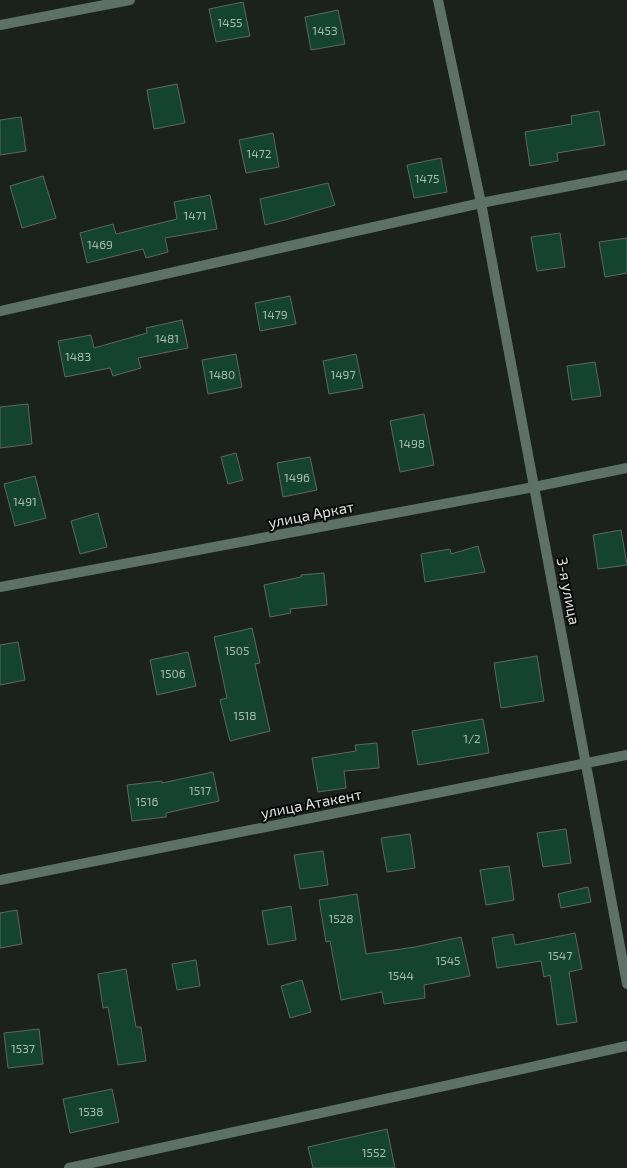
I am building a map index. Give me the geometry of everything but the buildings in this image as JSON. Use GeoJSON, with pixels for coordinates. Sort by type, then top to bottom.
{"type":"FeatureCollection","features":[{"type":"Feature","properties":{"kind":"street"},"geometry":{"type":"LineString","coordinates":[[0,25],[130,0]]}},
{"type":"Feature","properties":{"kind":"street","name":"3-я улица"},"geometry":{"type":"LineString","coordinates":[[438,0],[481,203],[627,984]]}},
{"type":"Feature","properties":{"kind":"street"},"geometry":{"type":"LineString","coordinates":[[0,311],[481,203],[627,175]]}},
{"type":"Feature","properties":{"kind":"street","name":"улица Аркат"},"geometry":{"type":"LineString","coordinates":[[0,587],[627,468]]}},
{"type":"Feature","properties":{"kind":"street","name":"улица Атакент"},"geometry":{"type":"LineString","coordinates":[[0,880],[627,754]]}},
{"type":"Feature","properties":{"kind":"street"},"geometry":{"type":"LineString","coordinates":[[69,1168],[627,1046]]}}]}
